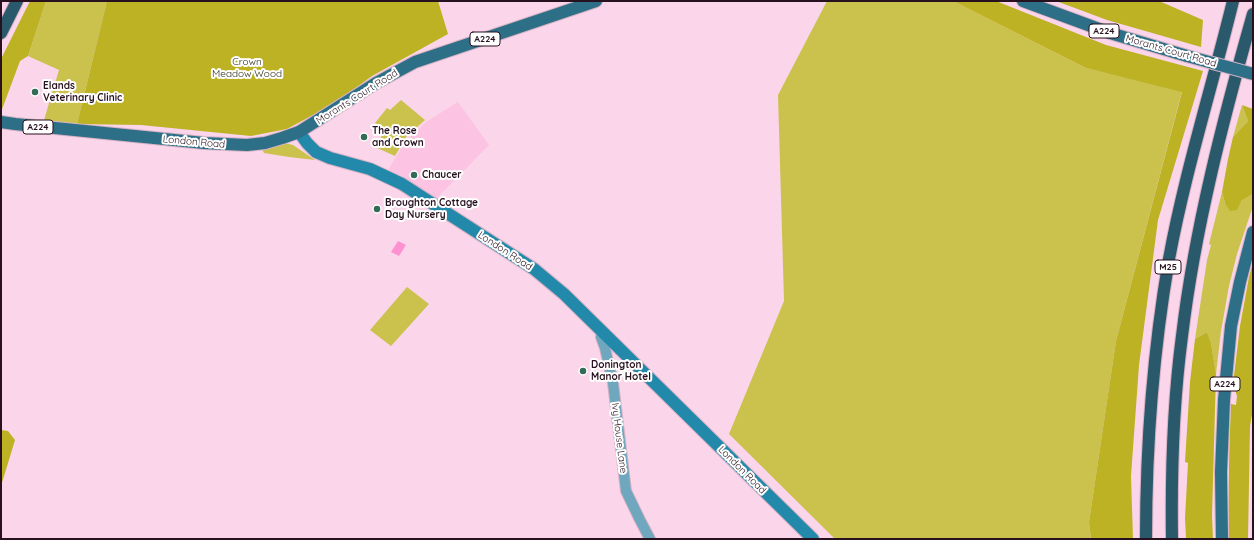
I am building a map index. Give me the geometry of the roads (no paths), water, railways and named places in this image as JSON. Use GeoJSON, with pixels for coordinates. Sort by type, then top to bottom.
{"type":"FeatureCollection","features":[{"type":"Feature","properties":{"kind":"highway"},"geometry":{"type":"LineString","coordinates":[[1,33],[17,1]]}},
{"type":"Feature","properties":{"kind":"highway","name":"M25"},"geometry":{"type":"LineString","coordinates":[[1146,539],[1147,469],[1151,400],[1158,331],[1169,259],[1191,161],[1233,1]]}},
{"type":"Feature","properties":{"kind":"highway","name":"M25"},"geometry":{"type":"LineString","coordinates":[[1172,539],[1172,483],[1176,386],[1189,286],[1210,180],[1232,90],[1253,14]]}},
{"type":"Feature","properties":{"kind":"main road","name":"Morants Court Road"},"geometry":{"type":"LineString","coordinates":[[299,132],[376,83],[415,62],[596,1]]}},
{"type":"Feature","properties":{"kind":"main road","name":"Morants Court Road"},"geometry":{"type":"LineString","coordinates":[[1023,1],[1110,33],[1253,74]]}},
{"type":"Feature","properties":{"kind":"main road","name":"London Road"},"geometry":{"type":"LineString","coordinates":[[1,122],[227,145],[265,143],[299,132]]}},
{"type":"Feature","properties":{"kind":"main road","name":"A224"},"geometry":{"type":"LineString","coordinates":[[1222,539],[1221,472],[1223,407],[1231,326],[1240,282],[1253,232]]}},
{"type":"Feature","properties":{"kind":"street","name":"London Road"},"geometry":{"type":"LineString","coordinates":[[299,132],[316,152],[330,158],[370,169],[402,184],[534,269],[564,294],[813,539]]}},
{"type":"Feature","properties":{"kind":"street","name":"Ivy House Lane"},"geometry":{"type":"LineString","coordinates":[[603,332],[601,337],[613,383],[626,491],[650,539]]}},
{"type":"Feature","properties":{"kind":"place","name":"Elands Veterinary Clinic"},"geometry":{"type":"Point","coordinates":[35,92]}},
{"type":"Feature","properties":{"kind":"place","name":"The Rose and Crown"},"geometry":{"type":"Point","coordinates":[364,137]}},
{"type":"Feature","properties":{"kind":"place","name":"Chaucer"},"geometry":{"type":"Point","coordinates":[414,175]}},
{"type":"Feature","properties":{"kind":"place","name":"Broughton Cottage Day Nursery"},"geometry":{"type":"Point","coordinates":[377,209]}},
{"type":"Feature","properties":{"kind":"place","name":"Donington Manor Hotel"},"geometry":{"type":"Point","coordinates":[583,371]}},
{"type":"Feature","properties":{"kind":"park label","name":"Crown Meadow Wood"},"geometry":{"type":"Point","coordinates":[247,68]}}]}
